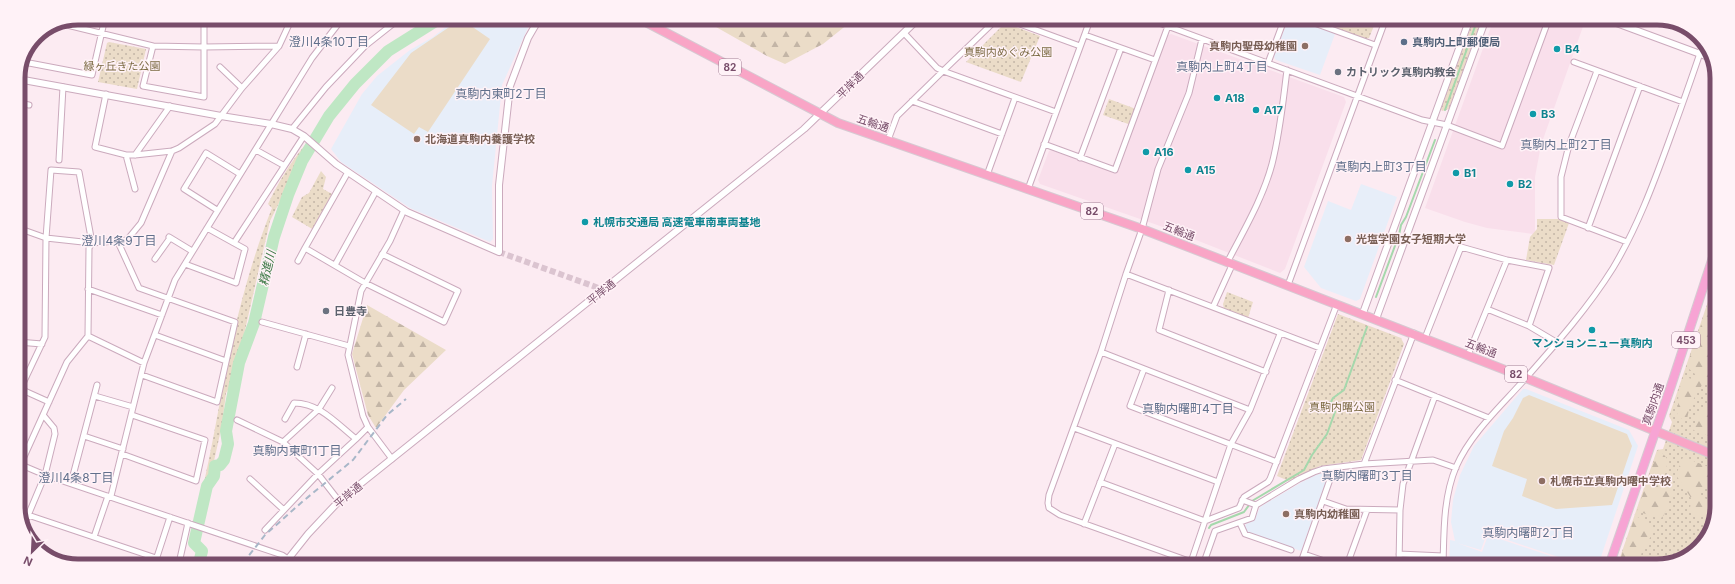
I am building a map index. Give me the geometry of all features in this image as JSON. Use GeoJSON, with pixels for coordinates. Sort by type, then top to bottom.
{"type":"FeatureCollection","features":[{"type":"Feature","properties":{"kind":"highway","name":"真駒内通"},"geometry":{"type":"LineString","coordinates":[[1611,559],[1656,431],[1710,266]]}},
{"type":"Feature","properties":{"kind":"main road","name":"五輪通"},"geometry":{"type":"LineString","coordinates":[[651,25],[838,123],[1142,229],[1230,262],[1526,378],[1710,453]]}},
{"type":"Feature","properties":{"kind":"street"},"geometry":{"type":"LineString","coordinates":[[28,63],[92,75],[103,25]]}},
{"type":"Feature","properties":{"kind":"street"},"geometry":{"type":"LineString","coordinates":[[153,46],[143,86],[204,97],[204,25]]}},
{"type":"Feature","properties":{"kind":"street"},"geometry":{"type":"LineString","coordinates":[[106,94],[95,147],[135,155],[172,151],[215,124],[242,88],[279,46],[289,25]]}},
{"type":"Feature","properties":{"kind":"street"},"geometry":{"type":"LineString","coordinates":[[94,537],[122,454],[144,363],[175,280],[312,58],[337,25]]}},
{"type":"Feature","properties":{"kind":"street"},"geometry":{"type":"LineString","coordinates":[[292,129],[326,86],[365,46],[391,25]]}},
{"type":"Feature","properties":{"kind":"street"},"geometry":{"type":"LineString","coordinates":[[25,80],[292,129],[306,138],[348,172],[404,210],[499,252],[499,185],[510,86],[525,45],[536,25]]}},
{"type":"Feature","properties":{"kind":"street","name":"平岸通"},"geometry":{"type":"LineString","coordinates":[[289,559],[308,534],[339,501],[804,129],[912,25]]}},
{"type":"Feature","properties":{"kind":"street"},"geometry":{"type":"LineString","coordinates":[[888,140],[897,116],[991,25]]}},
{"type":"Feature","properties":{"kind":"street"},"geometry":{"type":"LineString","coordinates":[[1023,25],[1080,46]]}},
{"type":"Feature","properties":{"kind":"street"},"geometry":{"type":"LineString","coordinates":[[1028,189],[1088,25]]}},
{"type":"Feature","properties":{"kind":"street"},"geometry":{"type":"LineString","coordinates":[[1165,25],[1202,40],[1432,123],[1447,125],[1502,146],[1547,25]]}},
{"type":"Feature","properties":{"kind":"street"},"geometry":{"type":"LineString","coordinates":[[1268,63],[1282,25]]}},
{"type":"Feature","properties":{"kind":"street"},"geometry":{"type":"LineString","coordinates":[[1320,25],[1375,45]]}},
{"type":"Feature","properties":{"kind":"street"},"geometry":{"type":"LineString","coordinates":[[1288,285],[1383,25]]}},
{"type":"Feature","properties":{"kind":"street"},"geometry":{"type":"LineString","coordinates":[[1362,314],[1468,25]]}},
{"type":"Feature","properties":{"kind":"street"},"geometry":{"type":"LineString","coordinates":[[1376,319],[1484,25]]}},
{"type":"Feature","properties":{"kind":"street"},"geometry":{"type":"LineString","coordinates":[[1622,25],[1705,56]]}},
{"type":"Feature","properties":{"kind":"street"},"geometry":{"type":"LineString","coordinates":[[70,26],[153,46],[279,46]]}},
{"type":"Feature","properties":{"kind":"street"},"geometry":{"type":"LineString","coordinates":[[1044,144],[1115,170],[1168,26]]}},
{"type":"Feature","properties":{"kind":"street"},"geometry":{"type":"LineString","coordinates":[[904,33],[937,68],[1056,112]]}},
{"type":"Feature","properties":{"kind":"street"},"geometry":{"type":"LineString","coordinates":[[1085,35],[1155,60]]}},
{"type":"Feature","properties":{"kind":"street"},"geometry":{"type":"LineString","coordinates":[[1183,559],[1054,512],[1049,508],[1048,503],[1142,229],[1158,169],[1189,93],[1202,40]]}},
{"type":"Feature","properties":{"kind":"street"},"geometry":{"type":"LineString","coordinates":[[1080,158],[1121,48]]}},
{"type":"Feature","properties":{"kind":"street"},"geometry":{"type":"LineString","coordinates":[[1399,554],[1443,556],[1447,502],[1456,468],[1469,444],[1489,418],[1570,327],[1597,291],[1627,242],[1650,191],[1701,50]]}},
{"type":"Feature","properties":{"kind":"street"},"geometry":{"type":"LineString","coordinates":[[1574,62],[1683,102]]}},
{"type":"Feature","properties":{"kind":"street"},"geometry":{"type":"LineString","coordinates":[[220,67],[242,88]]}},
{"type":"Feature","properties":{"kind":"street"},"geometry":{"type":"LineString","coordinates":[[1213,307],[1230,262],[1272,165],[1277,143],[1286,70]]}},
{"type":"Feature","properties":{"kind":"street"},"geometry":{"type":"LineString","coordinates":[[1596,71],[1569,145],[1561,177],[1561,217],[1627,242]]}},
{"type":"Feature","properties":{"kind":"street"},"geometry":{"type":"LineString","coordinates":[[1588,228],[1640,86]]}},
{"type":"Feature","properties":{"kind":"street"},"geometry":{"type":"LineString","coordinates":[[58,160],[63,87]]}},
{"type":"Feature","properties":{"kind":"street"},"geometry":{"type":"LineString","coordinates":[[987,175],[1016,98]]}},
{"type":"Feature","properties":{"kind":"street"},"geometry":{"type":"LineString","coordinates":[[912,101],[1002,134]]}},
{"type":"Feature","properties":{"kind":"street"},"geometry":{"type":"LineString","coordinates":[[25,104],[30,105]]}},
{"type":"Feature","properties":{"kind":"street"},"geometry":{"type":"LineString","coordinates":[[135,155],[170,106]]}},
{"type":"Feature","properties":{"kind":"street"},"geometry":{"type":"LineString","coordinates":[[234,243],[283,166],[306,138]]}},
{"type":"Feature","properties":{"kind":"street"},"geometry":{"type":"LineString","coordinates":[[256,150],[283,166]]}},
{"type":"Feature","properties":{"kind":"street"},"geometry":{"type":"LineString","coordinates":[[25,230],[46,238],[92,243],[118,242],[127,240],[141,223],[172,151]]}},
{"type":"Feature","properties":{"kind":"street"},"geometry":{"type":"LineString","coordinates":[[217,210],[184,189],[206,153],[240,174]]}},
{"type":"Feature","properties":{"kind":"street"},"geometry":{"type":"LineString","coordinates":[[126,154],[135,189]]}},
{"type":"Feature","properties":{"kind":"street"},"geometry":{"type":"LineString","coordinates":[[25,378],[45,337],[46,238],[51,170],[79,172],[92,243],[89,248],[88,336],[67,362],[44,416],[25,454]]}},
{"type":"Feature","properties":{"kind":"street"},"geometry":{"type":"LineString","coordinates":[[298,261],[348,172]]}},
{"type":"Feature","properties":{"kind":"street"},"geometry":{"type":"LineString","coordinates":[[335,265],[376,191]]}},
{"type":"Feature","properties":{"kind":"street"},"geometry":{"type":"LineString","coordinates":[[392,459],[368,427],[363,416],[348,355],[361,291],[404,210]]}},
{"type":"Feature","properties":{"kind":"street"},"geometry":{"type":"LineString","coordinates":[[185,264],[236,283],[244,249],[207,228]]}},
{"type":"Feature","properties":{"kind":"street"},"geometry":{"type":"LineString","coordinates":[[155,259],[170,238],[192,252]]}},
{"type":"Feature","properties":{"kind":"street"},"geometry":{"type":"LineString","coordinates":[[118,242],[139,288],[167,300],[235,322],[217,402],[142,375]]}},
{"type":"Feature","properties":{"kind":"street"},"geometry":{"type":"LineString","coordinates":[[1425,338],[1461,247],[1507,260],[1549,268],[1528,326]]}},
{"type":"Feature","properties":{"kind":"street"},"geometry":{"type":"LineString","coordinates":[[305,248],[365,282],[444,322],[458,291],[382,254]]}},
{"type":"Feature","properties":{"kind":"street"},"geometry":{"type":"LineString","coordinates":[[1468,355],[1507,260]]}},
{"type":"Feature","properties":{"kind":"street"},"geometry":{"type":"LineString","coordinates":[[1126,274],[1320,348]]}},
{"type":"Feature","properties":{"kind":"street"},"geometry":{"type":"LineString","coordinates":[[88,289],[162,315]]}},
{"type":"Feature","properties":{"kind":"street"},"geometry":{"type":"LineString","coordinates":[[1169,290],[1159,330],[1266,372]]}},
{"type":"Feature","properties":{"kind":"street"},"geometry":{"type":"LineString","coordinates":[[1100,482],[1205,521],[1239,508],[1244,497],[1268,482],[1337,304]]}},
{"type":"Feature","properties":{"kind":"street"},"geometry":{"type":"LineString","coordinates":[[1487,310],[1528,326],[1556,342]]}},
{"type":"Feature","properties":{"kind":"street"},"geometry":{"type":"LineString","coordinates":[[262,322],[349,346]]}},
{"type":"Feature","properties":{"kind":"street"},"geometry":{"type":"LineString","coordinates":[[297,368],[306,334]]}},
{"type":"Feature","properties":{"kind":"street"},"geometry":{"type":"LineString","coordinates":[[1192,559],[1231,444],[1250,410],[1280,334]]}},
{"type":"Feature","properties":{"kind":"street"},"geometry":{"type":"LineString","coordinates":[[1364,464],[1395,380],[1414,334]]}},
{"type":"Feature","properties":{"kind":"street"},"geometry":{"type":"LineString","coordinates":[[155,335],[226,361]]}},
{"type":"Feature","properties":{"kind":"street"},"geometry":{"type":"LineString","coordinates":[[88,336],[144,363]]}},
{"type":"Feature","properties":{"kind":"street"},"geometry":{"type":"LineString","coordinates":[[25,343],[42,344]]}},
{"type":"Feature","properties":{"kind":"street"},"geometry":{"type":"LineString","coordinates":[[1101,352],[1250,410]]}},
{"type":"Feature","properties":{"kind":"street"},"geometry":{"type":"LineString","coordinates":[[1144,369],[1130,406],[1277,462]]}},
{"type":"Feature","properties":{"kind":"street"},"geometry":{"type":"LineString","coordinates":[[1395,380],[1489,418]]}},
{"type":"Feature","properties":{"kind":"street"},"geometry":{"type":"LineString","coordinates":[[71,483],[97,385]]}},
{"type":"Feature","properties":{"kind":"street"},"geometry":{"type":"LineString","coordinates":[[283,442],[319,409],[332,388]]}},
{"type":"Feature","properties":{"kind":"street"},"geometry":{"type":"LineString","coordinates":[[25,392],[49,402]]}},
{"type":"Feature","properties":{"kind":"street"},"geometry":{"type":"LineString","coordinates":[[95,396],[133,407]]}},
{"type":"Feature","properties":{"kind":"street"},"geometry":{"type":"LineString","coordinates":[[1399,559],[1400,510],[1403,484],[1435,396]]}},
{"type":"Feature","properties":{"kind":"street"},"geometry":{"type":"LineString","coordinates":[[285,419],[294,403],[308,405],[319,409],[356,439]]}},
{"type":"Feature","properties":{"kind":"street"},"geometry":{"type":"LineString","coordinates":[[122,454],[196,481],[205,440],[132,415]]}},
{"type":"Feature","properties":{"kind":"street"},"geometry":{"type":"LineString","coordinates":[[27,518],[45,475],[55,434],[54,428],[44,416]]}},
{"type":"Feature","properties":{"kind":"street"},"geometry":{"type":"LineString","coordinates":[[237,420],[283,442],[318,474],[339,501]]}},
{"type":"Feature","properties":{"kind":"street"},"geometry":{"type":"LineString","coordinates":[[265,530],[318,474],[368,427]]}},
{"type":"Feature","properties":{"kind":"street"},"geometry":{"type":"LineString","coordinates":[[1074,428],[1218,482]]}},
{"type":"Feature","properties":{"kind":"street"},"geometry":{"type":"LineString","coordinates":[[84,436],[123,449]]}},
{"type":"Feature","properties":{"kind":"street"},"geometry":{"type":"LineString","coordinates":[[1084,524],[1115,444]]}},
{"type":"Feature","properties":{"kind":"street"},"geometry":{"type":"LineString","coordinates":[[1205,559],[1215,531],[1252,518],[1256,505],[1314,472],[1364,464],[1411,460],[1433,460],[1456,468]]}},
{"type":"Feature","properties":{"kind":"street"},"geometry":{"type":"LineString","coordinates":[[25,468],[282,554],[286,559]]}},
{"type":"Feature","properties":{"kind":"street"},"geometry":{"type":"LineString","coordinates":[[1302,559],[1334,468]]}},
{"type":"Feature","properties":{"kind":"street"},"geometry":{"type":"LineString","coordinates":[[250,479],[284,510]]}},
{"type":"Feature","properties":{"kind":"street"},"geometry":{"type":"LineString","coordinates":[[1242,500],[1256,505]]}},
{"type":"Feature","properties":{"kind":"street"},"geometry":{"type":"LineString","coordinates":[[1323,501],[1346,509],[1400,510]]}},
{"type":"Feature","properties":{"kind":"street"},"geometry":{"type":"LineString","coordinates":[[1350,559],[1367,510]]}},
{"type":"Feature","properties":{"kind":"street"},"geometry":{"type":"LineString","coordinates":[[28,515],[94,537],[151,559]]}},
{"type":"Feature","properties":{"kind":"street"},"geometry":{"type":"LineString","coordinates":[[157,559],[170,517]]}},
{"type":"Feature","properties":{"kind":"street"},"geometry":{"type":"LineString","coordinates":[[1240,523],[1245,534],[1291,550]]}},
{"type":"Feature","properties":{"kind":"street"},"geometry":{"type":"LineString","coordinates":[[180,559],[190,524]]}},
{"type":"Feature","properties":{"kind":"street"},"geometry":{"type":"LineString","coordinates":[[1303,554],[1318,559]]}},
{"type":"Feature","properties":{"kind":"shaded area","name":"北海道真駒内養護学校"},"geometry":{"type":"Polygon","coordinates":[[[448,25],[529,25],[502,85],[492,186],[493,239],[490,242],[410,208],[341,162],[331,149],[362,94],[377,76],[410,50],[433,37],[448,25]]]}},
{"type":"Feature","properties":{"kind":"shaded area","name":"真駒内聖母幼稚園"},"geometry":{"type":"Polygon","coordinates":[[[1286,25],[1311,25],[1335,34],[1320,75],[1276,60],[1274,57],[1286,25]]]}},
{"type":"Feature","properties":{"kind":"shaded area"},"geometry":{"type":"Polygon","coordinates":[[[1492,25],[1584,25],[1541,145],[1535,177],[1535,232],[1533,234],[1487,228],[1425,208],[1492,25]]]}},
{"type":"Feature","properties":{"kind":"shaded area"},"geometry":{"type":"Polygon","coordinates":[[[1171,34],[1344,97],[1346,102],[1285,269],[1280,273],[1163,227],[1040,184],[1038,180],[1049,151],[1051,150],[1116,173],[1167,36],[1171,34]]]}},
{"type":"Feature","properties":{"kind":"shaded area","name":"光塩学園女子短期大学"},"geometry":{"type":"Polygon","coordinates":[[[1361,184],[1397,197],[1360,299],[1356,301],[1321,288],[1304,267],[1328,201],[1351,210],[1361,184]]]}},
{"type":"Feature","properties":{"kind":"shaded area","name":"札幌市立真駒内曙中学校"},"geometry":{"type":"Polygon","coordinates":[[[1523,389],[1629,430],[1638,446],[1600,559],[1564,559],[1487,533],[1481,550],[1457,543],[1482,552],[1488,535],[1560,559],[1449,559],[1450,540],[1455,541],[1451,522],[1453,500],[1460,475],[1474,446],[1523,389]]]}},
{"type":"Feature","properties":{"kind":"shaded area","name":"真駒内幼稚園"},"geometry":{"type":"Polygon","coordinates":[[[1323,473],[1327,478],[1301,551],[1247,532],[1245,527],[1246,524],[1254,521],[1260,507],[1302,482],[1323,473]]]}},
{"type":"Feature","properties":{"kind":"green space"},"geometry":{"type":"Polygon","coordinates":[[[452,25],[470,25],[490,39],[428,132],[419,127],[414,134],[371,105],[411,53],[452,25]]]}},
{"type":"Feature","properties":{"kind":"green space"},"geometry":{"type":"Polygon","coordinates":[[[713,25],[847,25],[823,44],[785,64],[767,56],[713,25]]]}},
{"type":"Feature","properties":{"kind":"green space","name":"真駒内めぐみ公園"},"geometry":{"type":"Polygon","coordinates":[[[1003,25],[1010,25],[1040,36],[1021,82],[966,62],[1003,25]]]}},
{"type":"Feature","properties":{"kind":"green space"},"geometry":{"type":"Polygon","coordinates":[[[1328,25],[1374,25],[1369,38],[1366,39],[1328,25]]]}},
{"type":"Feature","properties":{"kind":"green space"},"geometry":{"type":"Polygon","coordinates":[[[1472,25],[1480,25],[1449,109],[1442,111],[1441,109],[1472,25]]]}},
{"type":"Feature","properties":{"kind":"green space","name":"緑ヶ丘きた公園"},"geometry":{"type":"Polygon","coordinates":[[[109,42],[146,49],[137,89],[98,82],[107,43],[109,42]]]}},
{"type":"Feature","properties":{"kind":"green space"},"geometry":{"type":"Polygon","coordinates":[[[1109,99],[1136,109],[1131,125],[1103,115],[1109,99]]]}},
{"type":"Feature","properties":{"kind":"green space"},"geometry":{"type":"Polygon","coordinates":[[[305,145],[307,147],[270,221],[233,382],[226,393],[222,425],[200,524],[194,523],[207,469],[228,358],[238,315],[250,271],[272,208],[268,204],[285,173],[305,145]]]}},
{"type":"Feature","properties":{"kind":"green space"},"geometry":{"type":"Polygon","coordinates":[[[321,171],[326,177],[323,189],[334,195],[314,230],[292,217],[302,197],[309,193],[321,171]]]}},
{"type":"Feature","properties":{"kind":"green space"},"geometry":{"type":"Polygon","coordinates":[[[1537,219],[1558,219],[1569,223],[1554,265],[1526,260],[1530,237],[1537,229],[1537,219]]]}},
{"type":"Feature","properties":{"kind":"green space"},"geometry":{"type":"Polygon","coordinates":[[[1227,292],[1253,302],[1248,318],[1224,309],[1223,304],[1227,292]]]}},
{"type":"Feature","properties":{"kind":"green space"},"geometry":{"type":"Polygon","coordinates":[[[1710,296],[1710,506],[1707,523],[1699,538],[1689,548],[1674,556],[1664,559],[1619,559],[1657,450],[1663,449],[1672,422],[1669,416],[1710,296]]]}},
{"type":"Feature","properties":{"kind":"green space"},"geometry":{"type":"Polygon","coordinates":[[[1710,299],[1710,316],[1708,319],[1709,326],[1707,332],[1710,332],[1710,382],[1702,385],[1690,405],[1687,419],[1683,420],[1677,415],[1680,385],[1685,377],[1692,379],[1695,377],[1695,374],[1688,368],[1687,365],[1710,299]]]}},
{"type":"Feature","properties":{"kind":"green space"},"geometry":{"type":"Polygon","coordinates":[[[367,305],[446,350],[404,390],[376,428],[368,415],[352,354],[367,305]]]}},
{"type":"Feature","properties":{"kind":"green space","name":"真駒内曙公園"},"geometry":{"type":"Polygon","coordinates":[[[1338,314],[1401,338],[1404,344],[1361,460],[1320,466],[1289,481],[1277,476],[1338,314]]]}},
{"type":"Feature","properties":{"kind":"green space"},"geometry":{"type":"Polygon","coordinates":[[[1529,395],[1627,434],[1632,446],[1612,505],[1556,509],[1522,496],[1527,479],[1492,466],[1504,431],[1513,418],[1523,398],[1529,395]]]}},
{"type":"Feature","properties":{"kind":"green space"},"geometry":{"type":"Polygon","coordinates":[[[1709,407],[1710,436],[1693,430],[1697,416],[1701,410],[1709,407]]]}},
{"type":"Feature","properties":{"kind":"green space"},"geometry":{"type":"Polygon","coordinates":[[[1658,450],[1661,451],[1668,460],[1666,470],[1663,475],[1663,482],[1672,493],[1664,515],[1660,519],[1637,511],[1658,450]]]}},
{"type":"Feature","properties":{"kind":"green space"},"geometry":{"type":"Polygon","coordinates":[[[1683,457],[1710,467],[1710,486],[1709,485],[1700,492],[1700,494],[1710,502],[1709,516],[1700,516],[1692,512],[1690,509],[1691,498],[1676,475],[1683,457]]]}},
{"type":"Feature","properties":{"kind":"green space"},"geometry":{"type":"Polygon","coordinates":[[[1635,516],[1645,520],[1651,526],[1652,533],[1643,548],[1639,559],[1622,559],[1635,516]]]}},
{"type":"Feature","properties":{"kind":"waterway","name":"精進川"},"geometry":{"type":"LineString","coordinates":[[200,559],[202,551],[194,543],[207,486],[214,476],[215,466],[220,465],[224,460],[228,444],[226,431],[239,363],[254,323],[274,237],[288,195],[302,161],[329,116],[355,84],[388,51],[429,25]]}},
{"type":"Feature","properties":{"kind":"waterway"},"geometry":{"type":"LineString","coordinates":[[1445,110],[1476,25]]}},
{"type":"Feature","properties":{"kind":"waterway"},"geometry":{"type":"LineString","coordinates":[[1376,297],[1399,235],[1401,225],[1406,217],[1435,140]]}},
{"type":"Feature","properties":{"kind":"waterway"},"geometry":{"type":"LineString","coordinates":[[1209,528],[1211,525],[1244,512],[1252,501],[1304,470],[1312,455],[1327,434],[1335,412],[1331,402],[1333,398],[1344,390],[1367,327]]}},
{"type":"Feature","properties":{"kind":"tunnel"},"geometry":{"type":"LineString","coordinates":[[499,252],[604,290]]}},
{"type":"Feature","properties":{"kind":"railway"},"geometry":{"type":"LineString","coordinates":[[246,559],[265,535],[353,460],[387,415],[406,399]]}},
{"type":"Feature","properties":{"kind":"place","name":"真駒内上町郵便局"},"geometry":{"type":"Point","coordinates":[1404,42]}},
{"type":"Feature","properties":{"kind":"place","name":"真駒内聖母幼稚園"},"geometry":{"type":"Point","coordinates":[1305,46]}},
{"type":"Feature","properties":{"kind":"place","name":"B4"},"geometry":{"type":"Point","coordinates":[1557,49]}},
{"type":"Feature","properties":{"kind":"place","name":"カトリック真駒内教会"},"geometry":{"type":"Point","coordinates":[1338,72]}},
{"type":"Feature","properties":{"kind":"place","name":"A18"},"geometry":{"type":"Point","coordinates":[1217,98]}},
{"type":"Feature","properties":{"kind":"place","name":"A17"},"geometry":{"type":"Point","coordinates":[1256,110]}},
{"type":"Feature","properties":{"kind":"place","name":"B3"},"geometry":{"type":"Point","coordinates":[1533,114]}},
{"type":"Feature","properties":{"kind":"place","name":"北海道真駒内養護学校"},"geometry":{"type":"Point","coordinates":[417,139]}},
{"type":"Feature","properties":{"kind":"place","name":"A16"},"geometry":{"type":"Point","coordinates":[1146,152]}},
{"type":"Feature","properties":{"kind":"place","name":"A15"},"geometry":{"type":"Point","coordinates":[1188,170]}},
{"type":"Feature","properties":{"kind":"place","name":"B1"},"geometry":{"type":"Point","coordinates":[1456,173]}},
{"type":"Feature","properties":{"kind":"place","name":"B2"},"geometry":{"type":"Point","coordinates":[1510,184]}},
{"type":"Feature","properties":{"kind":"place","name":"札幌市交通局 高速電車南車両基地"},"geometry":{"type":"Point","coordinates":[585,222]}},
{"type":"Feature","properties":{"kind":"place","name":"光塩学園女子短期大学"},"geometry":{"type":"Point","coordinates":[1348,239]}},
{"type":"Feature","properties":{"kind":"place","name":"日豊寺"},"geometry":{"type":"Point","coordinates":[326,311]}},
{"type":"Feature","properties":{"kind":"place","name":"マンションニュー真駒内"},"geometry":{"type":"Point","coordinates":[1592,330]}},
{"type":"Feature","properties":{"kind":"place","name":"札幌市立真駒内曙中学校"},"geometry":{"type":"Point","coordinates":[1542,481]}},
{"type":"Feature","properties":{"kind":"place","name":"真駒内幼稚園"},"geometry":{"type":"Point","coordinates":[1286,514]}},
{"type":"Feature","properties":{"kind":"district","name":"澄川4条10丁目"},"geometry":{"type":"Point","coordinates":[329,41]}},
{"type":"Feature","properties":{"kind":"district","name":"真駒内上町4丁目"},"geometry":{"type":"Point","coordinates":[1222,66]}},
{"type":"Feature","properties":{"kind":"district","name":"真駒内東町2丁目"},"geometry":{"type":"Point","coordinates":[501,93]}},
{"type":"Feature","properties":{"kind":"district","name":"真駒内上町2丁目"},"geometry":{"type":"Point","coordinates":[1566,144]}},
{"type":"Feature","properties":{"kind":"district","name":"真駒内上町3丁目"},"geometry":{"type":"Point","coordinates":[1381,166]}},
{"type":"Feature","properties":{"kind":"district","name":"澄川4条9丁目"},"geometry":{"type":"Point","coordinates":[119,240]}},
{"type":"Feature","properties":{"kind":"district","name":"真駒内曙町4丁目"},"geometry":{"type":"Point","coordinates":[1188,408]}},
{"type":"Feature","properties":{"kind":"district","name":"真駒内東町1丁目"},"geometry":{"type":"Point","coordinates":[297,450]}},
{"type":"Feature","properties":{"kind":"district","name":"真駒内曙町3丁目"},"geometry":{"type":"Point","coordinates":[1367,475]}},
{"type":"Feature","properties":{"kind":"district","name":"澄川4条8丁目"},"geometry":{"type":"Point","coordinates":[76,477]}},
{"type":"Feature","properties":{"kind":"district","name":"真駒内曙町2丁目"},"geometry":{"type":"Point","coordinates":[1528,532]}}]}
